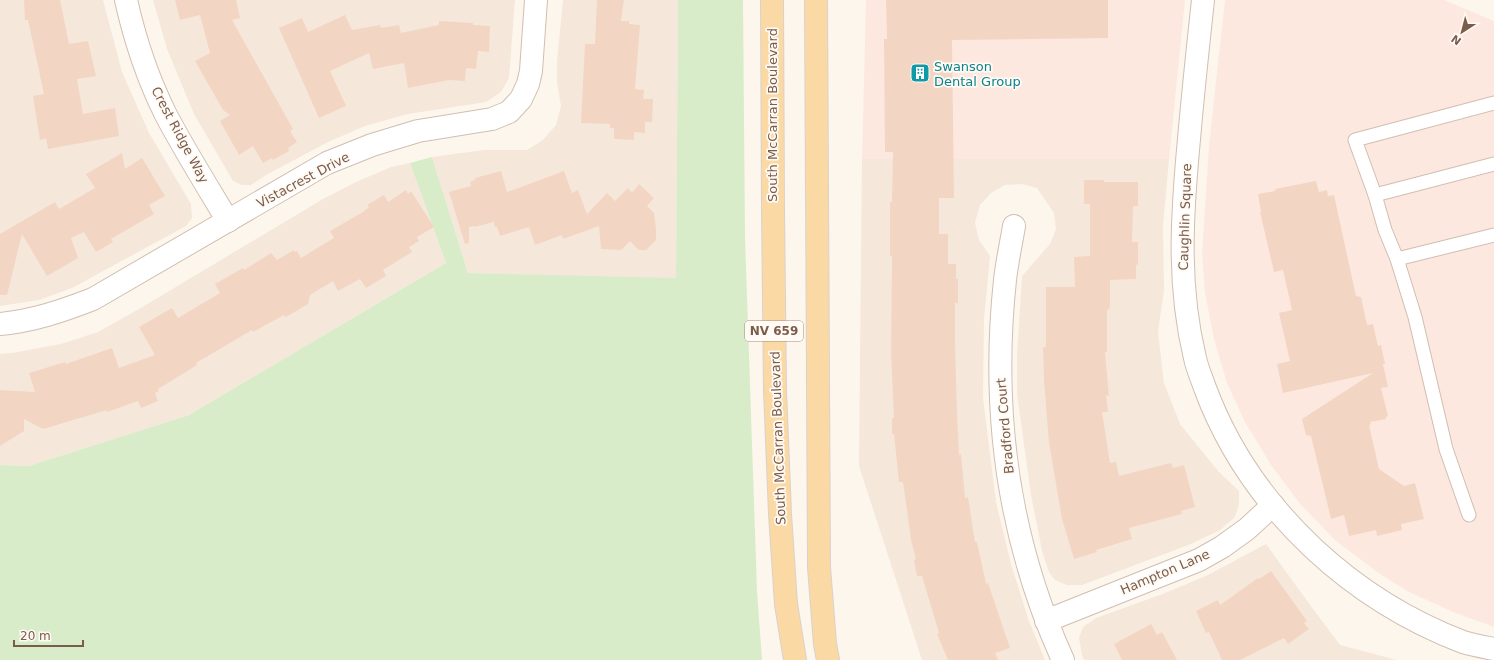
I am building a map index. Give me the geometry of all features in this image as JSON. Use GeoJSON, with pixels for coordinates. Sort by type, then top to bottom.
{"type":"FeatureCollection","features":[{"type":"Feature","properties":{"kind":"main road","name":"South McCarran Boulevard"},"geometry":{"type":"LineString","coordinates":[[772,0],[775,390],[779,506],[786,604],[795,660]]}},
{"type":"Feature","properties":{"kind":"main road","name":"NV 659"},"geometry":{"type":"LineString","coordinates":[[816,0],[819,567],[825,644],[828,660]]}},
{"type":"Feature","properties":{"kind":"street","name":"Crest Ridge Way"},"geometry":{"type":"LineString","coordinates":[[126,0],[132,27],[146,70],[166,115],[228,221]]}},
{"type":"Feature","properties":{"kind":"street","name":"Vistacrest Drive"},"geometry":{"type":"LineString","coordinates":[[0,324],[15,323],[54,314],[93,299],[328,164],[372,145],[418,131],[492,119],[509,112],[521,99],[528,84],[531,71],[536,0]]}},
{"type":"Feature","properties":{"kind":"street","name":"Caughlin Square"},"geometry":{"type":"LineString","coordinates":[[1203,0],[1183,204],[1181,248],[1185,303],[1195,359],[1212,406],[1228,440],[1252,480],[1304,540],[1335,568],[1374,596],[1419,622],[1464,642],[1494,649]]}},
{"type":"Feature","properties":{"kind":"street","name":"Bradford Court"},"geometry":{"type":"LineString","coordinates":[[1014,226],[1005,278],[1000,336],[1000,394],[1005,447],[1013,506],[1021,543],[1046,621],[1063,660]]}},
{"type":"Feature","properties":{"kind":"street","name":"Hampton Lane"},"geometry":{"type":"LineString","coordinates":[[1046,621],[1199,560],[1222,547],[1247,529],[1273,505]]}},
{"type":"Feature","properties":{"kind":"lane"},"geometry":{"type":"LineString","coordinates":[[1469,514],[1447,454],[1417,324],[1397,259],[1355,140],[1494,103]]}},
{"type":"Feature","properties":{"kind":"lane"},"geometry":{"type":"LineString","coordinates":[[1375,195],[1494,164]]}},
{"type":"Feature","properties":{"kind":"lane"},"geometry":{"type":"LineString","coordinates":[[1397,259],[1494,235]]}},
{"type":"Feature","properties":{"kind":"shaded area"},"geometry":{"type":"Polygon","coordinates":[[[0,0],[103,0],[122,72],[149,133],[191,204],[192,218],[186,226],[72,288],[39,300],[0,306],[0,0]]]}},
{"type":"Feature","properties":{"kind":"shaded area"},"geometry":{"type":"Polygon","coordinates":[[[153,0],[515,0],[509,78],[501,92],[486,102],[408,114],[365,126],[328,142],[266,175],[251,185],[242,185],[233,181],[194,114],[167,49],[153,0]]]}},
{"type":"Feature","properties":{"kind":"shaded area"},"geometry":{"type":"Polygon","coordinates":[[[563,0],[678,0],[676,279],[468,273],[432,157],[484,150],[527,150],[543,140],[556,125],[561,106],[557,83],[557,61],[563,0]]]}},
{"type":"Feature","properties":{"kind":"shaded area"},"geometry":{"type":"Polygon","coordinates":[[[866,0],[1185,0],[1169,159],[862,159],[866,0]]]}},
{"type":"Feature","properties":{"kind":"shaded area"},"geometry":{"type":"Polygon","coordinates":[[[1225,0],[1444,0],[1494,21],[1494,627],[1453,612],[1409,592],[1380,574],[1336,541],[1301,505],[1271,465],[1245,422],[1227,383],[1214,339],[1205,293],[1202,254],[1209,146],[1225,0]]]}},
{"type":"Feature","properties":{"kind":"shaded area"},"geometry":{"type":"Polygon","coordinates":[[[862,159],[1169,159],[1163,226],[1164,290],[1158,332],[1164,383],[1180,424],[1218,471],[1239,491],[1239,504],[1235,517],[1220,530],[1191,544],[1082,585],[1067,585],[1055,580],[1049,572],[1042,551],[1031,495],[1017,394],[1017,355],[1022,276],[1050,244],[1056,229],[1054,213],[1037,188],[1022,184],[1005,185],[991,193],[980,205],[975,223],[979,240],[990,256],[984,320],[983,398],[996,502],[1011,564],[1029,621],[1045,660],[922,660],[859,466],[862,159]]]}},
{"type":"Feature","properties":{"kind":"shaded area"},"geometry":{"type":"Polygon","coordinates":[[[410,163],[446,263],[189,415],[29,466],[0,465],[0,354],[61,344],[98,332],[323,199],[356,182],[391,167],[410,163]]]}},
{"type":"Feature","properties":{"kind":"shaded area"},"geometry":{"type":"Polygon","coordinates":[[[1266,544],[1340,645],[1397,660],[1084,660],[1079,638],[1083,627],[1096,618],[1160,595],[1206,576],[1266,544]]]}},
{"type":"Feature","properties":{"kind":"green space"},"geometry":{"type":"Polygon","coordinates":[[[678,0],[743,0],[745,237],[757,591],[762,660],[0,660],[0,465],[29,466],[189,415],[446,263],[410,163],[432,157],[468,273],[676,278],[678,0]]]}},
{"type":"Feature","properties":{"kind":"building"},"geometry":{"type":"Polygon","coordinates":[[[24,0],[60,0],[69,44],[88,41],[96,76],[77,79],[83,114],[115,108],[119,136],[48,149],[46,138],[40,140],[33,96],[44,94],[28,20],[25,20],[24,0]]]}},
{"type":"Feature","properties":{"kind":"building"},"geometry":{"type":"Polygon","coordinates":[[[175,0],[236,0],[240,18],[232,20],[293,129],[290,131],[297,142],[288,148],[289,151],[273,160],[272,158],[263,163],[253,146],[239,155],[220,121],[230,115],[223,110],[195,61],[210,53],[200,15],[180,20],[175,0]]]}},
{"type":"Feature","properties":{"kind":"building"},"geometry":{"type":"Polygon","coordinates":[[[597,0],[624,0],[621,21],[629,21],[629,24],[640,25],[635,89],[644,90],[643,99],[653,99],[652,122],[645,122],[645,133],[634,132],[634,140],[614,139],[614,128],[610,128],[610,124],[581,123],[585,44],[595,44],[597,0]]]}},
{"type":"Feature","properties":{"kind":"building"},"geometry":{"type":"Polygon","coordinates":[[[886,0],[1108,0],[1108,38],[952,40],[954,198],[939,198],[939,234],[948,234],[948,264],[956,264],[956,279],[958,279],[958,303],[955,303],[957,411],[959,455],[961,454],[965,498],[968,497],[975,542],[977,542],[986,584],[988,583],[1010,648],[995,653],[998,660],[948,660],[937,634],[939,633],[922,576],[917,576],[914,560],[916,559],[911,540],[903,482],[899,482],[894,434],[892,434],[892,418],[894,418],[891,354],[892,256],[890,256],[890,202],[892,202],[893,152],[885,152],[884,39],[887,39],[886,0]]]}},
{"type":"Feature","properties":{"kind":"building"},"geometry":{"type":"Polygon","coordinates":[[[345,15],[352,30],[380,25],[381,28],[399,25],[401,33],[439,25],[439,21],[473,23],[473,25],[490,26],[489,52],[478,51],[476,69],[466,68],[465,81],[449,80],[408,88],[404,63],[373,69],[369,53],[330,71],[346,106],[319,118],[279,28],[302,18],[308,32],[345,15]]]}},
{"type":"Feature","properties":{"kind":"building"},"geometry":{"type":"Polygon","coordinates":[[[122,153],[125,169],[142,158],[165,196],[149,205],[154,214],[111,239],[113,242],[96,252],[84,232],[71,238],[78,258],[47,276],[22,234],[7,295],[0,295],[0,234],[55,202],[59,209],[95,188],[86,174],[122,153]]]}},
{"type":"Feature","properties":{"kind":"building"},"geometry":{"type":"Polygon","coordinates":[[[501,171],[507,192],[564,171],[572,193],[578,190],[587,214],[607,193],[615,201],[628,188],[632,193],[639,184],[654,198],[647,206],[654,213],[656,240],[646,250],[639,250],[630,241],[621,250],[601,249],[599,226],[563,239],[562,235],[535,245],[529,227],[500,236],[494,222],[469,227],[469,243],[465,244],[449,192],[471,186],[470,182],[475,180],[475,178],[501,171]]]}},
{"type":"Feature","properties":{"kind":"building"},"geometry":{"type":"Polygon","coordinates":[[[1084,180],[1104,180],[1104,182],[1138,182],[1138,206],[1133,206],[1132,242],[1138,242],[1136,279],[1110,280],[1110,308],[1107,310],[1107,352],[1105,352],[1109,396],[1106,395],[1108,412],[1102,412],[1110,463],[1116,462],[1119,476],[1171,463],[1173,468],[1184,465],[1195,507],[1181,511],[1182,514],[1129,528],[1132,539],[1096,550],[1097,552],[1074,559],[1062,519],[1049,443],[1043,347],[1046,347],[1046,287],[1075,287],[1074,257],[1090,256],[1090,204],[1084,204],[1084,180]]]}},
{"type":"Feature","properties":{"kind":"building"},"geometry":{"type":"Polygon","coordinates":[[[1316,181],[1319,192],[1327,190],[1328,196],[1334,195],[1356,296],[1361,297],[1367,325],[1373,324],[1378,346],[1381,345],[1388,387],[1381,388],[1388,416],[1386,419],[1370,422],[1371,424],[1369,425],[1379,469],[1404,486],[1415,483],[1424,519],[1401,524],[1402,530],[1377,536],[1376,530],[1349,536],[1344,515],[1331,519],[1311,436],[1306,435],[1302,419],[1373,373],[1283,393],[1277,364],[1290,361],[1279,313],[1292,310],[1283,270],[1274,272],[1260,212],[1258,194],[1316,181]]]}},
{"type":"Feature","properties":{"kind":"building"},"geometry":{"type":"Polygon","coordinates":[[[406,190],[408,194],[411,191],[434,227],[417,237],[419,241],[409,247],[412,252],[383,270],[386,276],[366,288],[360,279],[338,291],[333,281],[310,295],[308,304],[286,317],[284,315],[253,332],[252,330],[196,363],[197,365],[158,389],[159,391],[155,393],[158,401],[141,408],[138,401],[107,412],[107,410],[43,429],[24,419],[24,431],[0,446],[0,390],[35,392],[29,373],[65,362],[66,364],[112,348],[119,368],[155,355],[139,327],[172,308],[178,318],[220,293],[215,284],[243,268],[244,270],[271,253],[277,260],[294,250],[295,252],[297,251],[301,258],[334,238],[330,231],[363,212],[369,207],[367,205],[384,195],[388,202],[406,190]]]}},
{"type":"Feature","properties":{"kind":"building"},"geometry":{"type":"Polygon","coordinates":[[[1271,571],[1307,621],[1304,623],[1309,629],[1288,644],[1284,638],[1240,660],[1222,660],[1209,632],[1206,633],[1196,611],[1218,600],[1220,605],[1258,578],[1259,579],[1271,571]]]}},
{"type":"Feature","properties":{"kind":"building"},"geometry":{"type":"Polygon","coordinates":[[[1151,624],[1157,635],[1162,632],[1177,660],[1122,660],[1114,644],[1151,624]]]}},
{"type":"Feature","properties":{"kind":"place","name":"Swanson Dental Group"},"geometry":{"type":"Point","coordinates":[920,73]}}]}
